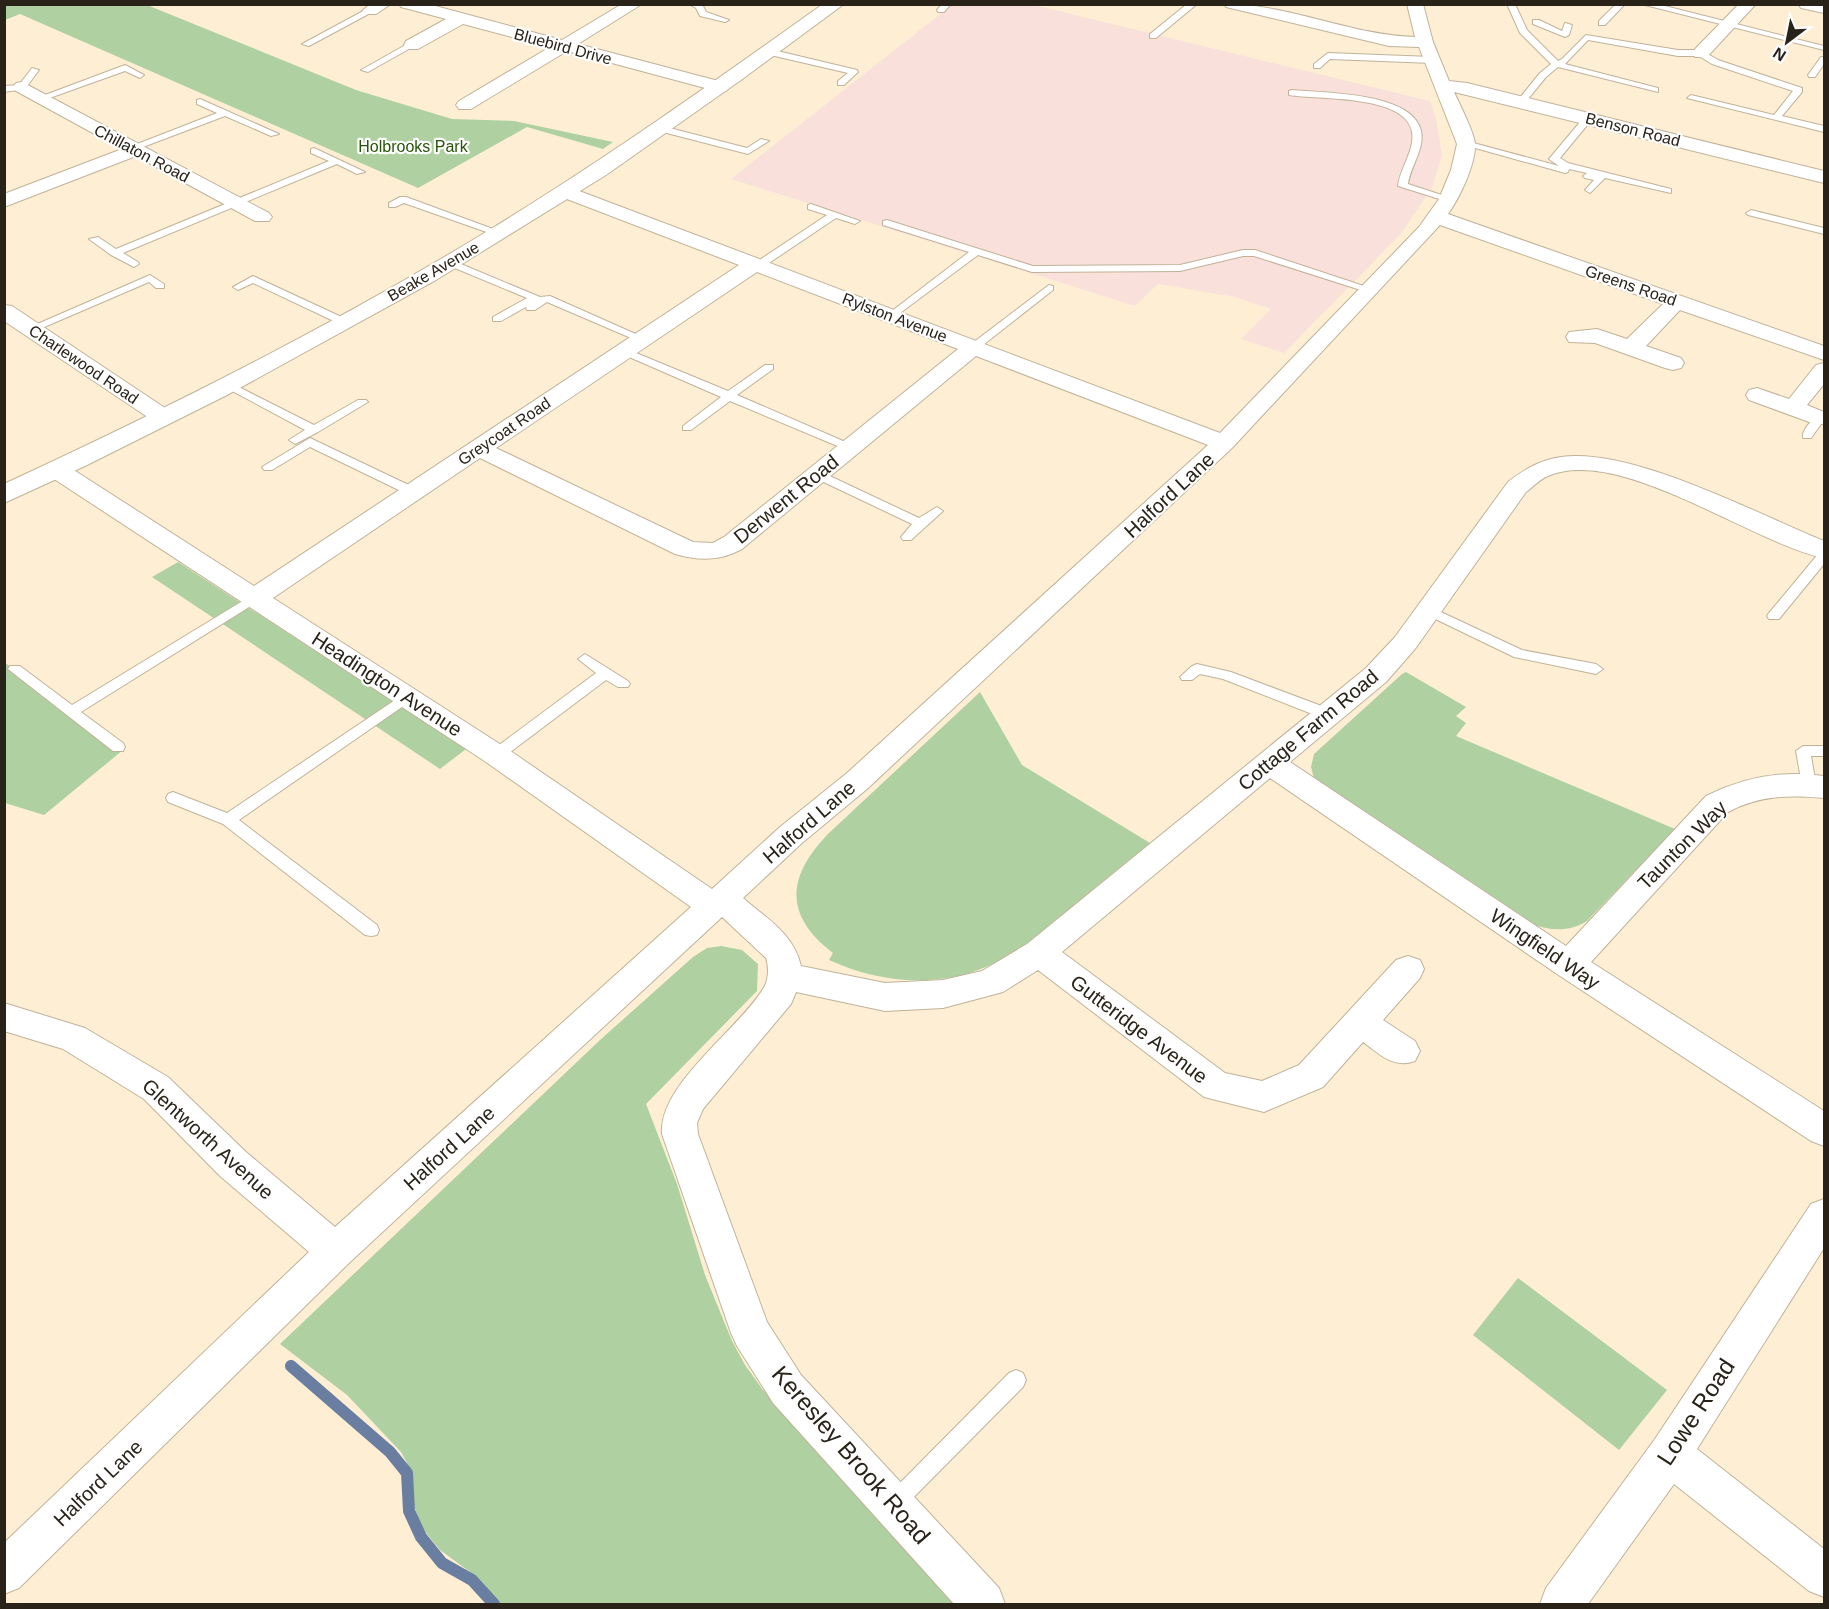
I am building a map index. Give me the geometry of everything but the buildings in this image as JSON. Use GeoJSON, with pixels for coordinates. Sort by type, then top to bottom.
{"type":"FeatureCollection","features":[{"type":"Feature","properties":{"kind":"street","name":"Bluebird Drive"},"geometry":{"type":"LineString","coordinates":[[407,4],[720,87]]}},
{"type":"Feature","properties":{"kind":"street"},"geometry":{"type":"LineString","coordinates":[[412,45],[471,4]]}},
{"type":"Feature","properties":{"kind":"street"},"geometry":{"type":"LineString","coordinates":[[465,105],[634,4]]}},
{"type":"Feature","properties":{"kind":"street","name":"Beake Avenue"},"geometry":{"type":"LineString","coordinates":[[4,495],[228,384],[344,322],[500,233],[566,192],[720,87],[836,4]]}},
{"type":"Feature","properties":{"kind":"street","name":"Benson Road"},"geometry":{"type":"LineString","coordinates":[[1232,4],[1389,41],[1433,63],[1467,88],[1824,177]]}},
{"type":"Feature","properties":{"kind":"street"},"geometry":{"type":"LineString","coordinates":[[1415,4],[1433,63],[1466,144]]}},
{"type":"Feature","properties":{"kind":"street"},"geometry":{"type":"LineString","coordinates":[[1701,53],[1748,4]]}},
{"type":"Feature","properties":{"kind":"street"},"geometry":{"type":"LineString","coordinates":[[1807,4],[1824,9]]}},
{"type":"Feature","properties":{"kind":"street","name":"Chillaton Road"},"geometry":{"type":"LineString","coordinates":[[13,88],[41,98],[235,203],[258,223],[285,215]]}},
{"type":"Feature","properties":{"kind":"street","name":"Halford Lane"},"geometry":{"type":"LineString","coordinates":[[4,1573],[336,1251],[791,835],[857,781],[1224,443],[1414,245],[1443,208],[1460,170],[1466,144]]}},
{"type":"Feature","properties":{"kind":"street"},"geometry":{"type":"LineString","coordinates":[[4,201],[134,149]]}},
{"type":"Feature","properties":{"kind":"street","name":"Rylston Avenue"},"geometry":{"type":"LineString","coordinates":[[566,192],[1224,443]]}},
{"type":"Feature","properties":{"kind":"street","name":"Greens Road"},"geometry":{"type":"LineString","coordinates":[[1443,208],[1677,301],[1824,353]]}},
{"type":"Feature","properties":{"kind":"street","name":"Greycoat Road"},"geometry":{"type":"LineString","coordinates":[[254,598],[757,264]]}},
{"type":"Feature","properties":{"kind":"street"},"geometry":{"type":"LineString","coordinates":[[1631,348],[1677,301]]}},
{"type":"Feature","properties":{"kind":"street","name":"Charlewood Road"},"geometry":{"type":"LineString","coordinates":[[14,320],[163,417]]}},
{"type":"Feature","properties":{"kind":"street"},"geometry":{"type":"LineString","coordinates":[[1577,337],[1597,336],[1673,363]]}},
{"type":"Feature","properties":{"kind":"street","name":"Derwent Road"},"geometry":{"type":"LineString","coordinates":[[478,448],[684,548],[698,552],[712,551],[727,546],[974,347]]}},
{"type":"Feature","properties":{"kind":"street"},"geometry":{"type":"LineString","coordinates":[[1793,408],[1824,370]]}},
{"type":"Feature","properties":{"kind":"street"},"geometry":{"type":"LineString","coordinates":[[1757,395],[1793,408],[1814,426]]}},
{"type":"Feature","properties":{"kind":"street","name":"Cottage Farm Road"},"geometry":{"type":"LineString","coordinates":[[784,976],[885,997],[943,994],[991,982],[1039,953],[1330,715],[1383,667],[1428,610],[1517,487],[1533,473],[1556,466],[1585,464],[1629,471],[1824,550]]}},
{"type":"Feature","properties":{"kind":"street","name":"Headington Avenue"},"geometry":{"type":"LineString","coordinates":[[57,470],[718,902]]}},
{"type":"Feature","properties":{"kind":"street","name":"Wingfield Way"},"geometry":{"type":"LineString","coordinates":[[1269,763],[1569,965],[1824,1130]]}},
{"type":"Feature","properties":{"kind":"street","name":"Taunton Way"},"geometry":{"type":"LineString","coordinates":[[1569,965],[1717,804],[1743,791],[1761,786],[1817,786]]}},
{"type":"Feature","properties":{"kind":"street"},"geometry":{"type":"LineString","coordinates":[[718,902],[770,939],[781,952],[785,965],[784,976]]}},
{"type":"Feature","properties":{"kind":"street","name":"Gutteridge Avenue"},"geometry":{"type":"LineString","coordinates":[[1039,953],[1216,1086],[1264,1097],[1311,1076],[1408,969]]}},
{"type":"Feature","properties":{"kind":"street","name":"Keresley Brook Road"},"geometry":{"type":"LineString","coordinates":[[784,976],[779,994],[689,1100],[679,1123],[680,1134],[751,1334],[787,1389],[983,1605]]}},
{"type":"Feature","properties":{"kind":"street","name":"Glentworth Avenue"},"geometry":{"type":"LineString","coordinates":[[4,1017],[73,1038],[156,1088],[232,1164],[336,1251]]}},
{"type":"Feature","properties":{"kind":"street"},"geometry":{"type":"LineString","coordinates":[[1359,1022],[1402,1051]]}},
{"type":"Feature","properties":{"kind":"street","name":"Lowe Road"},"geometry":{"type":"LineString","coordinates":[[1562,1605],[1670,1454],[1824,1216]]}},
{"type":"Feature","properties":{"kind":"street"},"geometry":{"type":"LineString","coordinates":[[1670,1454],[1824,1576]]}},
{"type":"Feature","properties":{"kind":"lane"},"geometry":{"type":"LineString","coordinates":[[693,4],[699,6],[703,14],[725,20]]}},
{"type":"Feature","properties":{"kind":"lane"},"geometry":{"type":"LineString","coordinates":[[1153,36],[1193,4]]}},
{"type":"Feature","properties":{"kind":"lane"},"geometry":{"type":"LineString","coordinates":[[1511,4],[1522,31],[1556,64],[1655,90]]}},
{"type":"Feature","properties":{"kind":"lane"},"geometry":{"type":"LineString","coordinates":[[1602,24],[1622,4]]}},
{"type":"Feature","properties":{"kind":"lane"},"geometry":{"type":"LineString","coordinates":[[1645,4],[1824,48]]}},
{"type":"Feature","properties":{"kind":"lane"},"geometry":{"type":"LineString","coordinates":[[306,44],[377,8]]}},
{"type":"Feature","properties":{"kind":"lane"},"geometry":{"type":"LineString","coordinates":[[1536,22],[1564,35]]}},
{"type":"Feature","properties":{"kind":"lane"},"geometry":{"type":"LineString","coordinates":[[1521,102],[1556,64],[1563,52],[1564,35],[1568,25]]}},
{"type":"Feature","properties":{"kind":"lane"},"geometry":{"type":"LineString","coordinates":[[1556,64],[1565,61],[1586,38],[1678,53],[1701,53],[1715,62],[1798,90],[1776,118]]}},
{"type":"Feature","properties":{"kind":"lane"},"geometry":{"type":"LineString","coordinates":[[365,70],[412,45]]}},
{"type":"Feature","properties":{"kind":"lane"},"geometry":{"type":"LineString","coordinates":[[769,52],[854,72],[841,83]]}},
{"type":"Feature","properties":{"kind":"lane"},"geometry":{"type":"LineString","coordinates":[[1317,66],[1328,56],[1433,63]]}},
{"type":"Feature","properties":{"kind":"lane"},"geometry":{"type":"LineString","coordinates":[[1812,75],[1824,59]]}},
{"type":"Feature","properties":{"kind":"lane"},"geometry":{"type":"LineString","coordinates":[[106,60],[140,75]]}},
{"type":"Feature","properties":{"kind":"lane"},"geometry":{"type":"LineString","coordinates":[[41,98],[125,68]]}},
{"type":"Feature","properties":{"kind":"lane"},"geometry":{"type":"LineString","coordinates":[[13,88],[35,70]]}},
{"type":"Feature","properties":{"kind":"lane"},"geometry":{"type":"LineString","coordinates":[[1292,93],[1383,104],[1401,110],[1415,126],[1417,136],[1403,178],[1403,186],[1443,208]]}},
{"type":"Feature","properties":{"kind":"lane"},"geometry":{"type":"LineString","coordinates":[[1691,98],[1824,129]]}},
{"type":"Feature","properties":{"kind":"lane"},"geometry":{"type":"LineString","coordinates":[[200,102],[274,134]]}},
{"type":"Feature","properties":{"kind":"lane"},"geometry":{"type":"LineString","coordinates":[[134,149],[225,113]]}},
{"type":"Feature","properties":{"kind":"lane"},"geometry":{"type":"LineString","coordinates":[[1588,118],[1554,159],[1565,165],[1668,191]]}},
{"type":"Feature","properties":{"kind":"lane"},"geometry":{"type":"LineString","coordinates":[[658,128],[748,151]]}},
{"type":"Feature","properties":{"kind":"lane"},"geometry":{"type":"LineString","coordinates":[[738,157],[764,141]]}},
{"type":"Feature","properties":{"kind":"lane"},"geometry":{"type":"LineString","coordinates":[[1466,144],[1601,179],[1590,190]]}},
{"type":"Feature","properties":{"kind":"lane"},"geometry":{"type":"LineString","coordinates":[[314,151],[360,172]]}},
{"type":"Feature","properties":{"kind":"lane"},"geometry":{"type":"LineString","coordinates":[[116,252],[337,161]]}},
{"type":"Feature","properties":{"kind":"lane"},"geometry":{"type":"LineString","coordinates":[[393,205],[417,191]]}},
{"type":"Feature","properties":{"kind":"lane"},"geometry":{"type":"LineString","coordinates":[[403,199],[500,233]]}},
{"type":"Feature","properties":{"kind":"lane"},"geometry":{"type":"LineString","coordinates":[[811,207],[855,221]]}},
{"type":"Feature","properties":{"kind":"lane"},"geometry":{"type":"LineString","coordinates":[[1752,213],[1824,231]]}},
{"type":"Feature","properties":{"kind":"lane"},"geometry":{"type":"LineString","coordinates":[[757,264],[835,214]]}},
{"type":"Feature","properties":{"kind":"lane"},"geometry":{"type":"LineString","coordinates":[[887,223],[1032,269],[1180,268],[1243,253],[1255,253],[1371,290]]}},
{"type":"Feature","properties":{"kind":"lane"},"geometry":{"type":"LineString","coordinates":[[94,239],[116,252],[160,286]]}},
{"type":"Feature","properties":{"kind":"lane"},"geometry":{"type":"LineString","coordinates":[[892,316],[977,251]]}},
{"type":"Feature","properties":{"kind":"lane"},"geometry":{"type":"LineString","coordinates":[[449,262],[544,297],[729,396],[851,447]]}},
{"type":"Feature","properties":{"kind":"lane"},"geometry":{"type":"LineString","coordinates":[[238,287],[268,271]]}},
{"type":"Feature","properties":{"kind":"lane"},"geometry":{"type":"LineString","coordinates":[[14,320],[150,278]]}},
{"type":"Feature","properties":{"kind":"lane"},"geometry":{"type":"LineString","coordinates":[[253,279],[344,322]]}},
{"type":"Feature","properties":{"kind":"lane"},"geometry":{"type":"LineString","coordinates":[[974,347],[1049,288]]}},
{"type":"Feature","properties":{"kind":"lane"},"geometry":{"type":"LineString","coordinates":[[497,320],[544,297]]}},
{"type":"Feature","properties":{"kind":"lane"},"geometry":{"type":"LineString","coordinates":[[687,428],[769,367]]}},
{"type":"Feature","properties":{"kind":"lane"},"geometry":{"type":"LineString","coordinates":[[228,384],[314,430]]}},
{"type":"Feature","properties":{"kind":"lane"},"geometry":{"type":"LineString","coordinates":[[290,443],[362,402]]}},
{"type":"Feature","properties":{"kind":"lane"},"geometry":{"type":"LineString","coordinates":[[268,467],[310,442],[413,492]]}},
{"type":"Feature","properties":{"kind":"lane"},"geometry":{"type":"LineString","coordinates":[[818,474],[920,524]]}},
{"type":"Feature","properties":{"kind":"lane"},"geometry":{"type":"LineString","coordinates":[[907,537],[937,511]]}},
{"type":"Feature","properties":{"kind":"lane"},"geometry":{"type":"LineString","coordinates":[[1774,616],[1824,556]]}},
{"type":"Feature","properties":{"kind":"lane"},"geometry":{"type":"LineString","coordinates":[[71,712],[254,598]]}},
{"type":"Feature","properties":{"kind":"lane"},"geometry":{"type":"LineString","coordinates":[[1428,610],[1519,654],[1596,669]]}},
{"type":"Feature","properties":{"kind":"lane"},"geometry":{"type":"LineString","coordinates":[[585,659],[623,684]]}},
{"type":"Feature","properties":{"kind":"lane"},"geometry":{"type":"LineString","coordinates":[[15,669],[118,747]]}},
{"type":"Feature","properties":{"kind":"lane"},"geometry":{"type":"LineString","coordinates":[[1187,677],[1197,669],[1226,675],[1330,715]]}},
{"type":"Feature","properties":{"kind":"lane"},"geometry":{"type":"LineString","coordinates":[[496,755],[606,673]]}},
{"type":"Feature","properties":{"kind":"lane"},"geometry":{"type":"LineString","coordinates":[[228,820],[407,697]]}},
{"type":"Feature","properties":{"kind":"lane"},"geometry":{"type":"LineString","coordinates":[[1817,786],[1803,752],[1824,751]]}},
{"type":"Feature","properties":{"kind":"lane"},"geometry":{"type":"LineString","coordinates":[[173,798],[228,820],[371,930]]}},
{"type":"Feature","properties":{"kind":"lane"},"geometry":{"type":"LineString","coordinates":[[893,1504],[1016,1380]]}},
{"type":"Feature","properties":{"kind":"shaded area"},"geometry":{"type":"Polygon","coordinates":[[[953,4],[1034,5],[1430,101],[1436,118],[1442,155],[1432,188],[1400,235],[1284,353],[1241,339],[1271,309],[1235,297],[1158,284],[1135,306],[731,179],[953,4]]]}},
{"type":"Feature","properties":{"kind":"green space","name":"Holbrooks Park"},"geometry":{"type":"Polygon","coordinates":[[[4,5],[147,5],[356,90],[452,119],[514,121],[613,142],[603,149],[527,127],[418,188],[20,14],[5,20],[4,5]]]}},
{"type":"Feature","properties":{"kind":"green space"},"geometry":{"type":"Polygon","coordinates":[[[178,562],[466,749],[440,769],[152,577],[178,562]]]}},
{"type":"Feature","properties":{"kind":"green space"},"geometry":{"type":"Polygon","coordinates":[[[4,662],[123,750],[44,815],[5,803],[4,662]]]}},
{"type":"Feature","properties":{"kind":"green space"},"geometry":{"type":"Polygon","coordinates":[[[1406,672],[1466,707],[1456,716],[1466,723],[1456,736],[1675,829],[1587,921],[1567,929],[1546,928],[1532,924],[1315,782],[1311,767],[1314,754],[1406,672]]]}},
{"type":"Feature","properties":{"kind":"green space"},"geometry":{"type":"Polygon","coordinates":[[[980,692],[1022,765],[1150,843],[1024,945],[995,963],[972,972],[949,978],[900,979],[876,976],[829,960],[833,953],[805,924],[799,909],[796,894],[805,864],[829,833],[980,692]]]}},
{"type":"Feature","properties":{"kind":"green space"},"geometry":{"type":"Polygon","coordinates":[[[721,946],[742,950],[758,964],[757,991],[646,1104],[677,1184],[705,1275],[732,1341],[745,1365],[763,1390],[957,1604],[501,1604],[470,1572],[440,1550],[422,1528],[413,1503],[408,1465],[401,1452],[347,1395],[280,1344],[600,1040],[693,957],[707,948],[721,946]]]}},
{"type":"Feature","properties":{"kind":"green space"},"geometry":{"type":"Polygon","coordinates":[[[1518,1278],[1667,1390],[1619,1450],[1473,1335],[1518,1278]]]}},
{"type":"Feature","properties":{"kind":"waterway"},"geometry":{"type":"LineString","coordinates":[[291,1366],[390,1452],[407,1473],[409,1511],[421,1537],[442,1563],[472,1580],[494,1604]]}}]}
